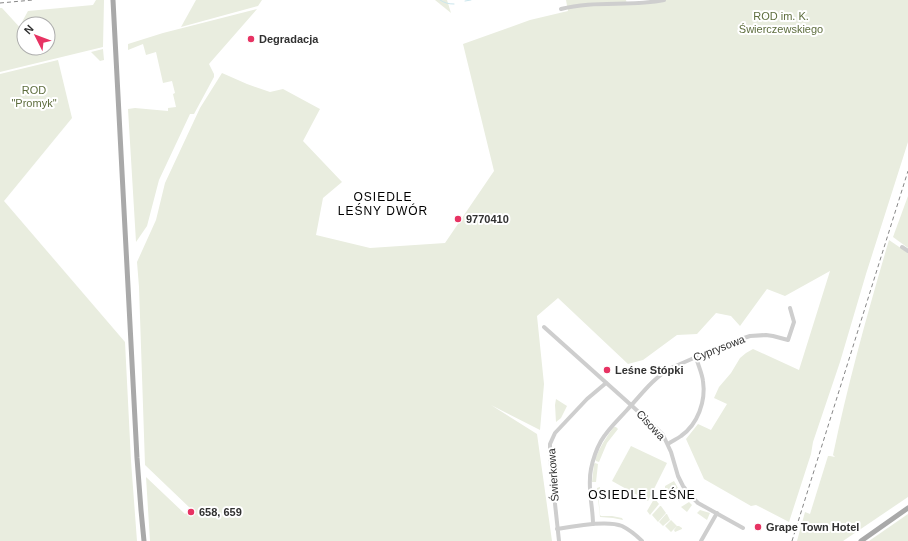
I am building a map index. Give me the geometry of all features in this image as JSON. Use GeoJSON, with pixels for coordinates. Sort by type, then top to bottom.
{"type":"FeatureCollection","features":[{"type":"Feature","properties":{"kind":"main road"},"geometry":{"type":"LineString","coordinates":[[113,1],[138,464],[144,541]]}},
{"type":"Feature","properties":{"kind":"main road"},"geometry":{"type":"LineString","coordinates":[[861,541],[908,508]]}},
{"type":"Feature","properties":{"kind":"street"},"geometry":{"type":"LineString","coordinates":[[561,9],[606,4],[648,3],[664,0]]}},
{"type":"Feature","properties":{"kind":"street"},"geometry":{"type":"LineString","coordinates":[[902,247],[908,251]]}},
{"type":"Feature","properties":{"kind":"street","name":"Cyprysowa"},"geometry":{"type":"LineString","coordinates":[[593,524],[590,482],[593,458],[604,437],[654,380],[663,372],[671,368],[734,341],[750,336],[766,335],[788,340],[794,322],[790,308]]}},
{"type":"Feature","properties":{"kind":"street","name":"Cisowa"},"geometry":{"type":"LineString","coordinates":[[544,328],[632,405],[663,435],[671,452],[678,476],[690,496],[698,503],[716,514],[743,528]]}},
{"type":"Feature","properties":{"kind":"street"},"geometry":{"type":"LineString","coordinates":[[668,444],[686,432],[696,419],[700,409],[704,394],[704,387],[696,357]]}},
{"type":"Feature","properties":{"kind":"street","name":"Świerkowa"},"geometry":{"type":"LineString","coordinates":[[558,541],[550,450],[552,438],[559,428],[587,399],[606,383]]}},
{"type":"Feature","properties":{"kind":"street"},"geometry":{"type":"LineString","coordinates":[[701,541],[716,514]]}},
{"type":"Feature","properties":{"kind":"street"},"geometry":{"type":"LineString","coordinates":[[557,529],[608,523],[621,526],[642,541]]}},
{"type":"Feature","properties":{"kind":"green space"},"geometry":{"type":"Polygon","coordinates":[[[96,0],[104,0],[103,47],[0,72],[0,8],[2,8],[16,23],[16,56],[56,56],[56,16],[25,16],[28,11],[93,5],[96,0]]]}},
{"type":"Feature","properties":{"kind":"green space"},"geometry":{"type":"Polygon","coordinates":[[[196,0],[262,0],[258,6],[181,27],[196,0]]]}},
{"type":"Feature","properties":{"kind":"green space"},"geometry":{"type":"Polygon","coordinates":[[[435,0],[447,0],[451,13],[435,0]]]}},
{"type":"Feature","properties":{"kind":"green space","name":"ROD im. K. Świerczewskiego"},"geometry":{"type":"Polygon","coordinates":[[[566,0],[626,0],[627,4],[654,3],[666,0],[908,0],[908,142],[789,522],[756,505],[751,506],[704,479],[686,439],[698,424],[711,430],[727,404],[714,398],[719,387],[731,373],[740,358],[746,353],[753,349],[799,370],[830,271],[785,296],[767,289],[740,326],[731,316],[716,313],[697,334],[677,335],[643,360],[628,364],[558,298],[537,316],[544,384],[540,430],[491,405],[537,434],[552,541],[150,541],[146,477],[185,514],[191,509],[145,465],[137,262],[156,220],[165,183],[200,108],[222,73],[270,92],[283,89],[320,109],[303,141],[342,182],[323,198],[316,235],[370,248],[445,243],[494,171],[463,44],[530,20],[568,11],[566,0]]]}},
{"type":"Feature","properties":{"kind":"green space"},"geometry":{"type":"Polygon","coordinates":[[[257,9],[209,64],[214,77],[194,114],[190,114],[159,180],[147,226],[136,242],[128,109],[135,108],[168,111],[168,108],[176,107],[172,81],[163,83],[156,52],[146,55],[143,44],[128,50],[128,44],[163,33],[257,9]]]}},
{"type":"Feature","properties":{"kind":"green space"},"geometry":{"type":"Polygon","coordinates":[[[103,49],[104,60],[100,61],[91,52],[103,49]]]}},
{"type":"Feature","properties":{"kind":"green space","name":"ROD \"Promyk\""},"geometry":{"type":"Polygon","coordinates":[[[58,60],[72,118],[4,201],[125,342],[137,541],[0,541],[0,74],[58,60]]]}},
{"type":"Feature","properties":{"kind":"green space"},"geometry":{"type":"Polygon","coordinates":[[[908,196],[908,248],[893,237],[908,196]]]}},
{"type":"Feature","properties":{"kind":"green space"},"geometry":{"type":"Polygon","coordinates":[[[889,240],[908,253],[908,497],[843,541],[797,541],[805,512],[810,514],[828,456],[835,457],[833,455],[852,374],[889,240]]]}},
{"type":"Feature","properties":{"kind":"green space"},"geometry":{"type":"Polygon","coordinates":[[[556,399],[567,406],[561,418],[556,422],[555,405],[556,399]]]}},
{"type":"Feature","properties":{"kind":"green space"},"geometry":{"type":"Polygon","coordinates":[[[614,427],[618,429],[607,443],[599,462],[596,461],[595,459],[601,446],[614,427]]]}},
{"type":"Feature","properties":{"kind":"green space"},"geometry":{"type":"Polygon","coordinates":[[[631,446],[667,463],[648,501],[612,481],[631,446]]]}},
{"type":"Feature","properties":{"kind":"green space"},"geometry":{"type":"Polygon","coordinates":[[[594,464],[598,464],[596,482],[592,482],[594,464]]]}},
{"type":"Feature","properties":{"kind":"green space"},"geometry":{"type":"Polygon","coordinates":[[[674,481],[678,488],[671,493],[669,490],[667,492],[665,486],[674,481]]]}},
{"type":"Feature","properties":{"kind":"green space"},"geometry":{"type":"Polygon","coordinates":[[[600,487],[598,490],[600,515],[622,518],[623,520],[600,517],[597,488],[600,487]]]}},
{"type":"Feature","properties":{"kind":"green space"},"geometry":{"type":"Polygon","coordinates":[[[654,499],[659,504],[650,515],[647,511],[654,499]]]}},
{"type":"Feature","properties":{"kind":"green space"},"geometry":{"type":"Polygon","coordinates":[[[689,502],[692,505],[687,512],[681,507],[689,502]]]}},
{"type":"Feature","properties":{"kind":"green space"},"geometry":{"type":"Polygon","coordinates":[[[660,506],[666,513],[658,522],[652,515],[660,506]]]}},
{"type":"Feature","properties":{"kind":"green space"},"geometry":{"type":"Polygon","coordinates":[[[700,510],[710,513],[707,520],[697,513],[700,510]]]}},
{"type":"Feature","properties":{"kind":"green space"},"geometry":{"type":"Polygon","coordinates":[[[666,514],[670,520],[663,526],[659,522],[666,514]]]}},
{"type":"Feature","properties":{"kind":"green space"},"geometry":{"type":"Polygon","coordinates":[[[908,514],[908,541],[869,541],[908,514]]]}},
{"type":"Feature","properties":{"kind":"green space"},"geometry":{"type":"Polygon","coordinates":[[[671,520],[677,526],[671,532],[665,526],[671,520]]]}},
{"type":"Feature","properties":{"kind":"green space"},"geometry":{"type":"Polygon","coordinates":[[[677,526],[682,529],[675,532],[674,530],[677,526]]]}},
{"type":"Feature","properties":{"kind":"waterway"},"geometry":{"type":"LineString","coordinates":[[440,0],[454,4]]}},
{"type":"Feature","properties":{"kind":"waterway"},"geometry":{"type":"LineString","coordinates":[[465,1],[471,0]]}},
{"type":"Feature","properties":{"kind":"railway"},"geometry":{"type":"LineString","coordinates":[[0,3],[33,0]]}},
{"type":"Feature","properties":{"kind":"railway"},"geometry":{"type":"LineString","coordinates":[[792,541],[908,171]]}},
{"type":"Feature","properties":{"kind":"place","name":"Degradacja"},"geometry":{"type":"Point","coordinates":[251,39]}},
{"type":"Feature","properties":{"kind":"place","name":"9770410"},"geometry":{"type":"Point","coordinates":[458,219]}},
{"type":"Feature","properties":{"kind":"place","name":"Leśne Stópki"},"geometry":{"type":"Point","coordinates":[607,370]}},
{"type":"Feature","properties":{"kind":"place","name":"658, 659"},"geometry":{"type":"Point","coordinates":[191,512]}},
{"type":"Feature","properties":{"kind":"place","name":"Grape Town Hotel"},"geometry":{"type":"Point","coordinates":[758,527]}},
{"type":"Feature","properties":{"kind":"district","name":"OSIEDLE LEŚNY DWÓR"},"geometry":{"type":"Point","coordinates":[383,204]}},
{"type":"Feature","properties":{"kind":"district","name":"OSIEDLE LEŚNE"},"geometry":{"type":"Point","coordinates":[642,495]}}]}
